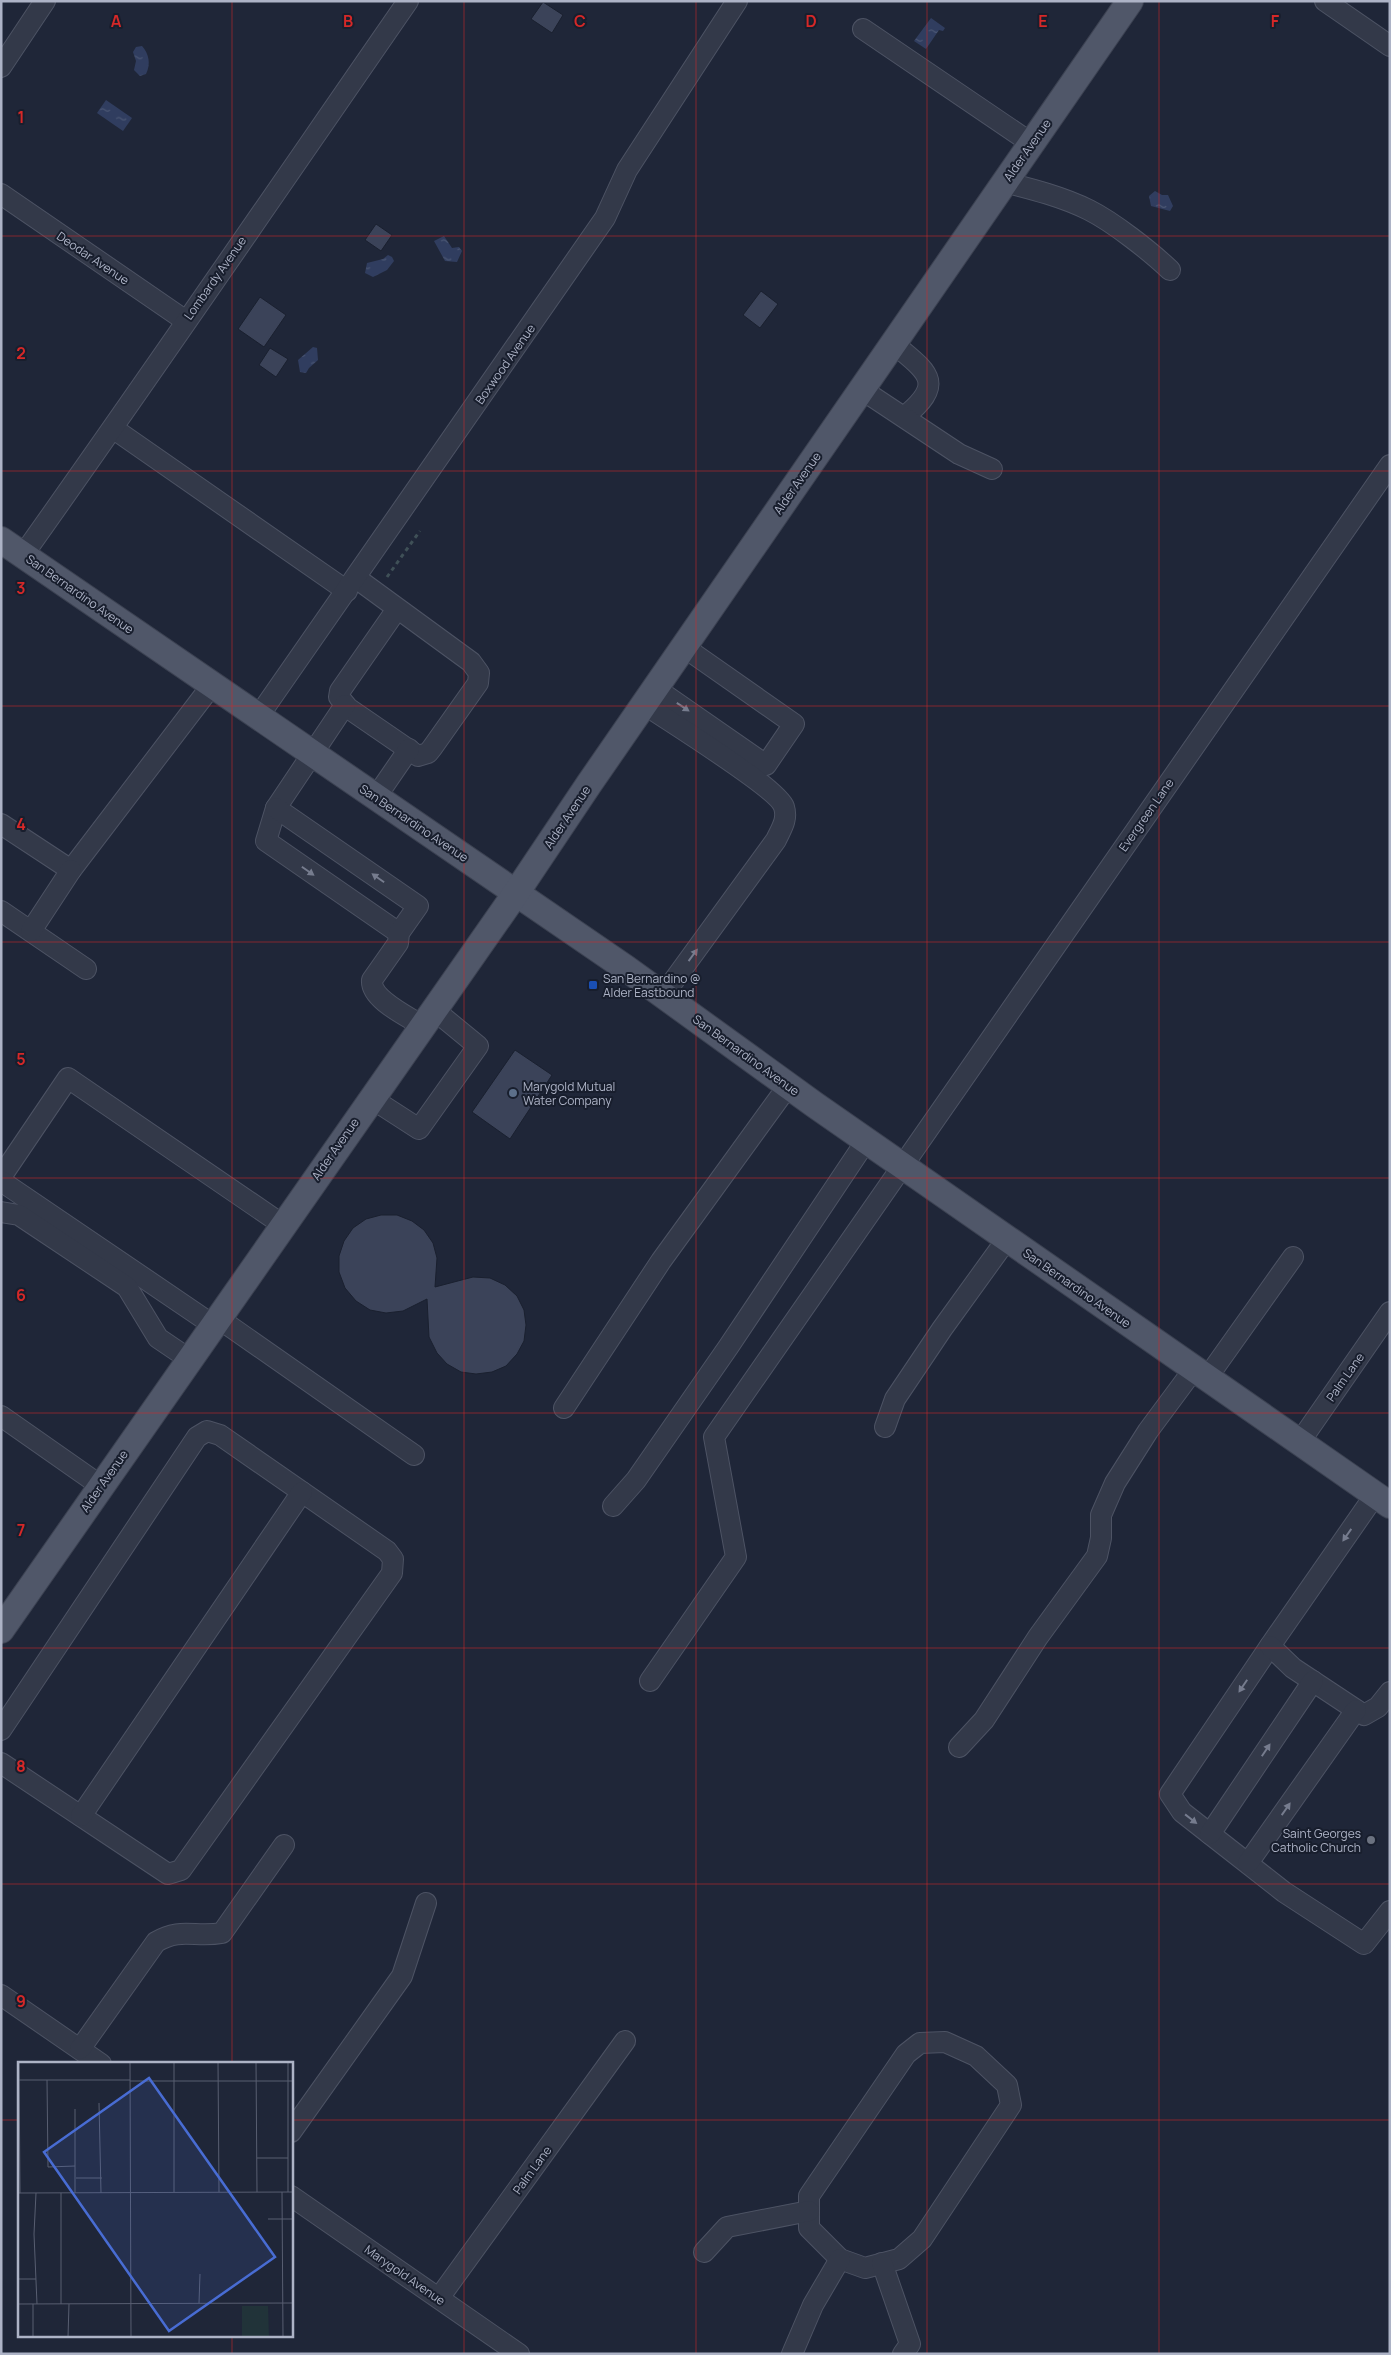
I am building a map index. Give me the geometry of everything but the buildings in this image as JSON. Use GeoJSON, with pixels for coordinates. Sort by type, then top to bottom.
{"type":"FeatureCollection","features":[{"type":"Feature","properties":{"kind":"main road","name":"Alder Avenue"},"geometry":{"type":"LineString","coordinates":[[1,1630],[427,1017],[516,893],[649,696],[1130,1]]}},
{"type":"Feature","properties":{"kind":"main road","name":"San Bernardino Avenue"},"geometry":{"type":"LineString","coordinates":[[1,540],[664,994],[866,1141],[1383,1500]]}},
{"type":"Feature","properties":{"kind":"street"},"geometry":{"type":"LineString","coordinates":[[1,67],[45,1]]}},
{"type":"Feature","properties":{"kind":"street","name":"Lombardy Avenue"},"geometry":{"type":"LineString","coordinates":[[23,555],[114,429],[186,321],[408,1]]}},
{"type":"Feature","properties":{"kind":"street","name":"Boxwood Avenue"},"geometry":{"type":"LineString","coordinates":[[258,717],[605,218],[627,170],[738,1]]}},
{"type":"Feature","properties":{"kind":"street"},"geometry":{"type":"LineString","coordinates":[[1325,1],[1390,46]]}},
{"type":"Feature","properties":{"kind":"street"},"geometry":{"type":"LineString","coordinates":[[863,29],[1031,143]]}},
{"type":"Feature","properties":{"kind":"street"},"geometry":{"type":"LineString","coordinates":[[1004,182],[1038,191],[1089,210],[1156,257],[1170,270]]}},
{"type":"Feature","properties":{"kind":"street","name":"Deodar Avenue"},"geometry":{"type":"LineString","coordinates":[[1,194],[186,321]]}},
{"type":"Feature","properties":{"kind":"street"},"geometry":{"type":"LineString","coordinates":[[893,343],[920,366],[927,375],[929,383],[924,398],[904,418]]}},
{"type":"Feature","properties":{"kind":"street"},"geometry":{"type":"LineString","coordinates":[[861,389],[959,454],[992,469]]}},
{"type":"Feature","properties":{"kind":"street"},"geometry":{"type":"LineString","coordinates":[[114,429],[352,584],[397,609],[471,662],[479,673],[480,678],[428,753],[418,756],[345,706],[338,697],[340,691],[397,609]]}},
{"type":"Feature","properties":{"kind":"street","name":"Evergreen Lane"},"geometry":{"type":"LineString","coordinates":[[650,1681],[736,1557],[714,1437],[1390,465]]}},
{"type":"Feature","properties":{"kind":"street"},"geometry":{"type":"LineString","coordinates":[[649,696],[710,726],[766,765],[794,724],[684,647]]}},
{"type":"Feature","properties":{"kind":"street"},"geometry":{"type":"LineString","coordinates":[[31,931],[71,870],[212,685]]}},
{"type":"Feature","properties":{"kind":"street"},"geometry":{"type":"LineString","coordinates":[[649,696],[766,787],[784,806],[785,821],[776,840],[664,994]]}},
{"type":"Feature","properties":{"kind":"street"},"geometry":{"type":"LineString","coordinates":[[345,706],[276,808],[268,829],[266,841],[399,933]]}},
{"type":"Feature","properties":{"kind":"street"},"geometry":{"type":"LineString","coordinates":[[376,797],[408,749]]}},
{"type":"Feature","properties":{"kind":"street"},"geometry":{"type":"LineString","coordinates":[[276,808],[418,906],[399,933],[398,943],[372,980],[372,985],[379,998],[427,1017],[478,1046],[419,1129],[371,1098]]}},
{"type":"Feature","properties":{"kind":"street"},"geometry":{"type":"LineString","coordinates":[[1,824],[71,870]]}},
{"type":"Feature","properties":{"kind":"street"},"geometry":{"type":"LineString","coordinates":[[1,911],[86,969]]}},
{"type":"Feature","properties":{"kind":"street"},"geometry":{"type":"LineString","coordinates":[[1,1177],[68,1078],[282,1225]]}},
{"type":"Feature","properties":{"kind":"street"},"geometry":{"type":"LineString","coordinates":[[564,1408],[661,1261],[788,1086]]}},
{"type":"Feature","properties":{"kind":"street"},"geometry":{"type":"LineString","coordinates":[[613,1506],[636,1480],[729,1346],[866,1141]]}},
{"type":"Feature","properties":{"kind":"street"},"geometry":{"type":"LineString","coordinates":[[1,1181],[414,1455]]}},
{"type":"Feature","properties":{"kind":"street"},"geometry":{"type":"LineString","coordinates":[[1,1212],[19,1215],[127,1287],[158,1338],[189,1359]]}},
{"type":"Feature","properties":{"kind":"street"},"geometry":{"type":"LineString","coordinates":[[885,1427],[895,1399],[942,1328],[1007,1239]]}},
{"type":"Feature","properties":{"kind":"street"},"geometry":{"type":"LineString","coordinates":[[959,1747],[984,1720],[1044,1629],[1097,1556],[1101,1538],[1101,1515],[1115,1484],[1148,1431],[1201,1374],[1293,1257]]}},
{"type":"Feature","properties":{"kind":"street","name":"Palm Lane"},"geometry":{"type":"LineString","coordinates":[[1299,1442],[1390,1312]]}},
{"type":"Feature","properties":{"kind":"street"},"geometry":{"type":"LineString","coordinates":[[1,1416],[101,1486]]}},
{"type":"Feature","properties":{"kind":"street"},"geometry":{"type":"LineString","coordinates":[[1,1730],[197,1437],[207,1431],[220,1435],[387,1551],[393,1559],[392,1573],[181,1870],[168,1874],[1,1764]]}},
{"type":"Feature","properties":{"kind":"street"},"geometry":{"type":"LineString","coordinates":[[81,1816],[302,1492]]}},
{"type":"Feature","properties":{"kind":"street"},"geometry":{"type":"LineString","coordinates":[[1383,1500],[1270,1646],[1170,1794],[1182,1812],[1284,1892],[1364,1944],[1390,1911]]}},
{"type":"Feature","properties":{"kind":"street"},"geometry":{"type":"LineString","coordinates":[[1270,1646],[1293,1668],[1364,1715],[1384,1700]]}},
{"type":"Feature","properties":{"kind":"street"},"geometry":{"type":"LineString","coordinates":[[1210,1834],[1313,1681]]}},
{"type":"Feature","properties":{"kind":"street"},"geometry":{"type":"LineString","coordinates":[[1246,1862],[1356,1710]]}},
{"type":"Feature","properties":{"kind":"street"},"geometry":{"type":"LineString","coordinates":[[80,2049],[156,1942],[169,1934],[183,1933],[207,1936],[222,1933],[284,1845]]}},
{"type":"Feature","properties":{"kind":"street"},"geometry":{"type":"LineString","coordinates":[[292,2131],[402,1976],[426,1903]]}},
{"type":"Feature","properties":{"kind":"street"},"geometry":{"type":"LineString","coordinates":[[1,1995],[98,2062]]}},
{"type":"Feature","properties":{"kind":"street","name":"Palm Lane"},"geometry":{"type":"LineString","coordinates":[[439,2298],[625,2041]]}},
{"type":"Feature","properties":{"kind":"street"},"geometry":{"type":"LineString","coordinates":[[945,2042],[976,2056],[1007,2085],[1011,2105],[922,2239],[899,2259],[866,2268],[840,2259],[809,2228],[809,2211],[809,2196],[906,2054],[920,2043],[945,2042]]}},
{"type":"Feature","properties":{"kind":"street","name":"Marygold Avenue"},"geometry":{"type":"LineString","coordinates":[[292,2197],[519,2354]]}},
{"type":"Feature","properties":{"kind":"street"},"geometry":{"type":"LineString","coordinates":[[704,2252],[727,2227],[809,2211]]}},
{"type":"Feature","properties":{"kind":"street"},"geometry":{"type":"LineString","coordinates":[[792,2354],[813,2305],[840,2259]]}},
{"type":"Feature","properties":{"kind":"street"},"geometry":{"type":"LineString","coordinates":[[882,2263],[910,2344],[903,2354]]}},
{"type":"Feature","properties":{"kind":"path"},"geometry":{"type":"LineString","coordinates":[[386,579],[420,531]]}},
{"type":"Feature","properties":{"kind":"water"},"geometry":{"type":"Polygon","coordinates":[[[931,18],[945,28],[943,31],[939,30],[926,49],[914,41],[931,18]]]}},
{"type":"Feature","properties":{"kind":"water"},"geometry":{"type":"Polygon","coordinates":[[[142,46],[148,56],[149,63],[146,74],[140,76],[134,70],[136,61],[133,52],[136,47],[142,46]]]}},
{"type":"Feature","properties":{"kind":"water"},"geometry":{"type":"Polygon","coordinates":[[[106,100],[132,118],[123,131],[97,113],[106,100]]]}},
{"type":"Feature","properties":{"kind":"water"},"geometry":{"type":"Polygon","coordinates":[[[1155,191],[1162,195],[1168,195],[1173,206],[1170,211],[1151,206],[1149,196],[1155,191]]]}},
{"type":"Feature","properties":{"kind":"water"},"geometry":{"type":"Polygon","coordinates":[[[444,236],[452,248],[459,247],[462,251],[457,262],[445,261],[434,241],[444,236]]]}},
{"type":"Feature","properties":{"kind":"water"},"geometry":{"type":"Polygon","coordinates":[[[388,255],[394,261],[387,270],[373,277],[365,273],[367,263],[383,259],[388,255]]]}},
{"type":"Feature","properties":{"kind":"water"},"geometry":{"type":"Polygon","coordinates":[[[313,347],[317,348],[318,360],[306,373],[300,372],[298,360],[313,347]]]}},
{"type":"Feature","properties":{"kind":"place","name":"San Bernardino @ Alder Eastbound"},"geometry":{"type":"Point","coordinates":[593,985]}},
{"type":"Feature","properties":{"kind":"place","name":"Marygold Mutual Water Company"},"geometry":{"type":"Point","coordinates":[513,1093]}},
{"type":"Feature","properties":{"kind":"place","name":"Saint Georges Catholic Church"},"geometry":{"type":"Point","coordinates":[1371,1840]}}]}
